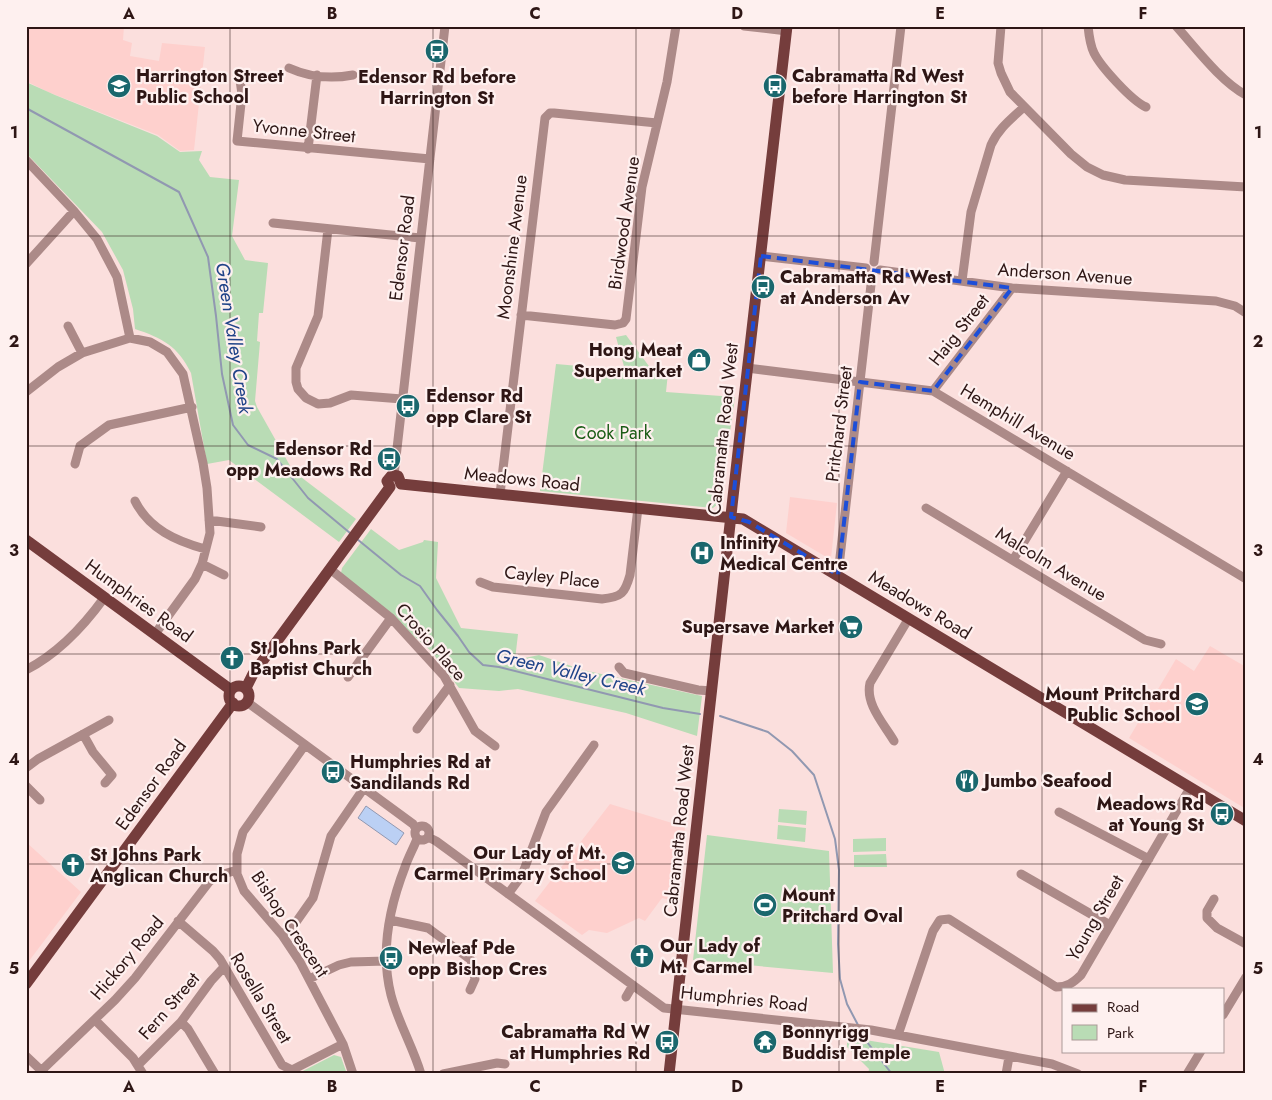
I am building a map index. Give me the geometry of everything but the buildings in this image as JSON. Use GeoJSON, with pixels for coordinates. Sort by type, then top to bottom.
{"type":"FeatureCollection","features":[{"type":"Feature","properties":{"kind":"main road","name":"Cabramatta Road West"},"geometry":{"type":"LineString","coordinates":[[670,1074],[747,368],[787,28]]}},
{"type":"Feature","properties":{"kind":"main road","name":"Meadows Road"},"geometry":{"type":"LineString","coordinates":[[395,482],[731,517],[749,522],[1246,821]]}},
{"type":"Feature","properties":{"kind":"main road"},"geometry":{"type":"LineString","coordinates":[[246,688],[240,686],[231,690],[230,696],[233,703],[239,706],[247,702],[249,696],[246,688],[253,674],[360,526],[395,482]]}},
{"type":"Feature","properties":{"kind":"main road","name":"Humphries Road"},"geometry":{"type":"LineString","coordinates":[[26,540],[231,690]]}},
{"type":"Feature","properties":{"kind":"main road","name":"Edensor Road"},"geometry":{"type":"LineString","coordinates":[[26,984],[233,703]]}},
{"type":"Feature","properties":{"kind":"street","name":"Edensor Road"},"geometry":{"type":"LineString","coordinates":[[395,482],[402,399],[445,26]]}},
{"type":"Feature","properties":{"kind":"street","name":"Birdwood Avenue"},"geometry":{"type":"LineString","coordinates":[[521,315],[614,325],[623,323],[626,319],[642,187],[670,68],[676,26]]}},
{"type":"Feature","properties":{"kind":"street"},"geometry":{"type":"LineString","coordinates":[[744,26],[787,28]]}},
{"type":"Feature","properties":{"kind":"street"},"geometry":{"type":"LineString","coordinates":[[874,262],[901,26]]}},
{"type":"Feature","properties":{"kind":"street"},"geometry":{"type":"LineString","coordinates":[[1001,26],[998,52],[1001,73],[1010,92],[1087,168],[1103,175],[1125,180],[1246,187]]}},
{"type":"Feature","properties":{"kind":"street"},"geometry":{"type":"LineString","coordinates":[[1088,26],[1091,46],[1100,63],[1135,101],[1146,107]]}},
{"type":"Feature","properties":{"kind":"street"},"geometry":{"type":"LineString","coordinates":[[1176,26],[1220,74],[1246,95]]}},
{"type":"Feature","properties":{"kind":"street"},"geometry":{"type":"LineString","coordinates":[[289,68],[297,72],[317,76],[342,77],[353,75]]}},
{"type":"Feature","properties":{"kind":"street"},"geometry":{"type":"LineString","coordinates":[[308,149],[317,76]]}},
{"type":"Feature","properties":{"kind":"street","name":"Yvonne Street"},"geometry":{"type":"LineString","coordinates":[[240,80],[242,94],[237,141],[430,159]]}},
{"type":"Feature","properties":{"kind":"street"},"geometry":{"type":"LineString","coordinates":[[962,281],[971,212],[991,145],[995,135],[1024,107]]}},
{"type":"Feature","properties":{"kind":"street","name":"Moonshine Avenue"},"geometry":{"type":"LineString","coordinates":[[500,494],[544,118],[550,113],[554,113],[657,123]]}},
{"type":"Feature","properties":{"kind":"street"},"geometry":{"type":"LineString","coordinates":[[26,160],[74,211],[97,239],[118,277],[130,338]]}},
{"type":"Feature","properties":{"kind":"street"},"geometry":{"type":"LineString","coordinates":[[26,264],[74,211]]}},
{"type":"Feature","properties":{"kind":"street"},"geometry":{"type":"LineString","coordinates":[[274,224],[420,238]]}},
{"type":"Feature","properties":{"kind":"street"},"geometry":{"type":"LineString","coordinates":[[328,229],[318,316],[296,368],[295,375],[298,388],[306,398],[318,404],[330,403],[351,395],[402,399]]}},
{"type":"Feature","properties":{"kind":"street"},"geometry":{"type":"LineString","coordinates":[[761,256],[866,268]]}},
{"type":"Feature","properties":{"kind":"street"},"geometry":{"type":"LineString","coordinates":[[874,262],[879,266],[880,270],[877,275],[872,276],[868,275],[866,268],[868,263],[874,262]]}},
{"type":"Feature","properties":{"kind":"street","name":"Anderson Avenue"},"geometry":{"type":"LineString","coordinates":[[880,270],[1012,288],[1216,300],[1235,306],[1246,313]]}},
{"type":"Feature","properties":{"kind":"street","name":"Pritchard Street"},"geometry":{"type":"LineString","coordinates":[[838,575],[872,276]]}},
{"type":"Feature","properties":{"kind":"street","name":"Haig Street"},"geometry":{"type":"LineString","coordinates":[[932,391],[1012,288]]}},
{"type":"Feature","properties":{"kind":"street"},"geometry":{"type":"LineString","coordinates":[[68,326],[82,353]]}},
{"type":"Feature","properties":{"kind":"street"},"geometry":{"type":"LineString","coordinates":[[26,392],[58,367],[82,353],[130,338],[150,342],[167,352],[184,374],[207,488],[210,533],[204,549],[202,564],[195,579],[155,634]]}},
{"type":"Feature","properties":{"kind":"street","name":"Hemphill Avenue"},"geometry":{"type":"LineString","coordinates":[[747,368],[932,391],[1246,578]]}},
{"type":"Feature","properties":{"kind":"street"},"geometry":{"type":"LineString","coordinates":[[75,464],[80,446],[109,425],[192,407]]}},
{"type":"Feature","properties":{"kind":"street"},"geometry":{"type":"LineString","coordinates":[[1013,560],[1067,471]]}},
{"type":"Feature","properties":{"kind":"street"},"geometry":{"type":"LineString","coordinates":[[135,501],[141,513],[174,539],[204,549]]}},
{"type":"Feature","properties":{"kind":"street","name":"Cayley Place"},"geometry":{"type":"LineString","coordinates":[[480,582],[493,587],[602,599],[622,594],[630,575],[638,508]]}},
{"type":"Feature","properties":{"kind":"street","name":"Malcolm Avenue"},"geometry":{"type":"LineString","coordinates":[[926,508],[1145,640],[1161,644]]}},
{"type":"Feature","properties":{"kind":"street"},"geometry":{"type":"LineString","coordinates":[[209,520],[261,527]]}},
{"type":"Feature","properties":{"kind":"street"},"geometry":{"type":"LineString","coordinates":[[202,564],[224,576]]}},
{"type":"Feature","properties":{"kind":"street","name":"Crosio Place"},"geometry":{"type":"LineString","coordinates":[[330,569],[391,618],[444,676],[475,731],[495,746]]}},
{"type":"Feature","properties":{"kind":"street"},"geometry":{"type":"LineString","coordinates":[[26,670],[49,656],[76,633],[104,598]]}},
{"type":"Feature","properties":{"kind":"street"},"geometry":{"type":"LineString","coordinates":[[348,677],[391,618]]}},
{"type":"Feature","properties":{"kind":"street"},"geometry":{"type":"LineString","coordinates":[[894,741],[870,702],[869,690],[870,683],[908,618]]}},
{"type":"Feature","properties":{"kind":"street"},"geometry":{"type":"LineString","coordinates":[[619,667],[624,673],[698,690],[712,691]]}},
{"type":"Feature","properties":{"kind":"street"},"geometry":{"type":"LineString","coordinates":[[417,728],[450,686]]}},
{"type":"Feature","properties":{"kind":"street"},"geometry":{"type":"LineString","coordinates":[[247,702],[413,824],[416,829]]}},
{"type":"Feature","properties":{"kind":"street"},"geometry":{"type":"LineString","coordinates":[[26,768],[38,759],[109,720]]}},
{"type":"Feature","properties":{"kind":"street"},"geometry":{"type":"LineString","coordinates":[[83,734],[93,752],[112,775],[104,783]]}},
{"type":"Feature","properties":{"kind":"street","name":"Bishop Crescent"},"geometry":{"type":"LineString","coordinates":[[305,745],[243,832],[237,854],[237,870],[239,881],[244,891],[282,935],[309,978],[343,1044],[353,1074]]}},
{"type":"Feature","properties":{"kind":"street"},"geometry":{"type":"LineString","coordinates":[[508,894],[522,875],[546,812],[594,745]]}},
{"type":"Feature","properties":{"kind":"street"},"geometry":{"type":"LineString","coordinates":[[26,786],[40,800]]}},
{"type":"Feature","properties":{"kind":"street"},"geometry":{"type":"LineString","coordinates":[[282,935],[294,925],[313,898],[331,836],[364,788]]}},
{"type":"Feature","properties":{"kind":"street","name":"Young Street"},"geometry":{"type":"LineString","coordinates":[[898,1035],[933,931],[940,920],[949,919],[1056,987],[1065,987],[1081,976],[1190,788]]}},
{"type":"Feature","properties":{"kind":"street"},"geometry":{"type":"LineString","coordinates":[[1060,812],[1148,859]]}},
{"type":"Feature","properties":{"kind":"street"},"geometry":{"type":"LineString","coordinates":[[421,826],[426,828],[429,831],[428,837],[423,841],[417,839],[414,835],[416,829],[421,826]]}},
{"type":"Feature","properties":{"kind":"street","name":"Humphries Road"},"geometry":{"type":"LineString","coordinates":[[428,837],[662,1006],[871,1030],[1052,1064],[1078,1074]]}},
{"type":"Feature","properties":{"kind":"street"},"geometry":{"type":"LineString","coordinates":[[417,839],[398,888],[386,940],[386,961],[391,995],[421,1074]]}},
{"type":"Feature","properties":{"kind":"street","name":"Hickory Road"},"geometry":{"type":"LineString","coordinates":[[44,1072],[134,978],[209,882],[221,874],[237,870]]}},
{"type":"Feature","properties":{"kind":"street"},"geometry":{"type":"LineString","coordinates":[[1021,874],[1110,925]]}},
{"type":"Feature","properties":{"kind":"street"},"geometry":{"type":"LineString","coordinates":[[1214,899],[1207,911],[1207,918],[1218,928],[1246,944]]}},
{"type":"Feature","properties":{"kind":"street"},"geometry":{"type":"LineString","coordinates":[[390,920],[428,928],[471,960],[475,979],[470,990]]}},
{"type":"Feature","properties":{"kind":"street","name":"Rosella Street"},"geometry":{"type":"LineString","coordinates":[[178,921],[213,951],[282,1065],[292,1070],[343,1044]]}},
{"type":"Feature","properties":{"kind":"street"},"geometry":{"type":"LineString","coordinates":[[309,978],[345,964],[386,961]]}},
{"type":"Feature","properties":{"kind":"street","name":"Fern Street"},"geometry":{"type":"LineString","coordinates":[[138,1065],[181,1022],[211,981],[224,967]]}},
{"type":"Feature","properties":{"kind":"street"},"geometry":{"type":"LineString","coordinates":[[1224,1013],[1246,977]]}},
{"type":"Feature","properties":{"kind":"street"},"geometry":{"type":"LineString","coordinates":[[626,997],[633,986]]}},
{"type":"Feature","properties":{"kind":"street"},"geometry":{"type":"LineString","coordinates":[[95,1020],[138,1065],[143,1074]]}},
{"type":"Feature","properties":{"kind":"street"},"geometry":{"type":"LineString","coordinates":[[181,1022],[188,1029],[215,1074]]}},
{"type":"Feature","properties":{"kind":"street"},"geometry":{"type":"LineString","coordinates":[[1187,1074],[1200,1052]]}},
{"type":"Feature","properties":{"kind":"street"},"geometry":{"type":"LineString","coordinates":[[26,1056],[44,1072]]}},
{"type":"Feature","properties":{"kind":"street"},"geometry":{"type":"LineString","coordinates":[[1006,1074],[1009,1057]]}},
{"type":"Feature","properties":{"kind":"street"},"geometry":{"type":"LineString","coordinates":[[443,1074],[497,1063],[505,1064]]}},
{"type":"Feature","properties":{"kind":"highlighted area"},"geometry":{"type":"Polygon","coordinates":[[[761,256],[1012,288],[933,391],[860,382],[838,575],[749,522],[731,517],[761,256]]]}},
{"type":"Feature","properties":{"kind":"shaded area","name":"Harrington Street Public School"},"geometry":{"type":"Polygon","coordinates":[[[26,26],[124,26],[123,40],[132,43],[130,56],[159,61],[162,43],[205,47],[194,150],[180,151],[158,135],[48,92],[26,81],[26,26]]]}},
{"type":"Feature","properties":{"kind":"shaded area"},"geometry":{"type":"Polygon","coordinates":[[[790,497],[837,503],[831,558],[786,533],[790,497]]]}},
{"type":"Feature","properties":{"kind":"shaded area","name":"Mount Pritchard Public School"},"geometry":{"type":"Polygon","coordinates":[[[1210,646],[1246,667],[1246,809],[1129,738],[1176,659],[1194,671],[1210,646]]]}},
{"type":"Feature","properties":{"kind":"shaded area","name":"Our Lady of Mt. Carmel Primary School"},"geometry":{"type":"Polygon","coordinates":[[[610,804],[685,827],[678,902],[662,898],[645,921],[639,918],[607,933],[589,930],[582,935],[535,901],[610,804]]]}},
{"type":"Feature","properties":{"kind":"shaded area"},"geometry":{"type":"Polygon","coordinates":[[[26,842],[81,892],[26,965],[26,842]]]}},
{"type":"Feature","properties":{"kind":"green space"},"geometry":{"type":"Polygon","coordinates":[[[26,82],[157,136],[180,152],[202,151],[199,160],[210,177],[239,180],[232,236],[245,260],[268,263],[263,313],[259,313],[257,341],[260,342],[255,401],[293,471],[356,519],[339,542],[229,460],[207,464],[191,373],[186,364],[181,356],[168,344],[135,329],[133,309],[123,270],[102,232],[26,153],[26,82]]]}},
{"type":"Feature","properties":{"kind":"green space","name":"Cook Park"},"geometry":{"type":"Polygon","coordinates":[[[626,335],[654,373],[668,373],[666,392],[735,397],[720,502],[713,508],[540,491],[556,364],[625,370],[616,337],[626,335]]]}},
{"type":"Feature","properties":{"kind":"green space"},"geometry":{"type":"Polygon","coordinates":[[[371,529],[399,550],[424,540],[438,542],[436,578],[461,628],[518,634],[515,660],[539,655],[583,670],[702,696],[697,736],[626,713],[518,689],[499,691],[459,688],[431,651],[341,573],[342,568],[371,529]]]}},
{"type":"Feature","properties":{"kind":"green space"},"geometry":{"type":"Polygon","coordinates":[[[779,809],[807,811],[806,825],[778,822],[779,809]]]}},
{"type":"Feature","properties":{"kind":"green space"},"geometry":{"type":"Polygon","coordinates":[[[778,825],[806,828],[805,842],[777,839],[778,825]]]}},
{"type":"Feature","properties":{"kind":"green space","name":"Mount Pritchard Oval"},"geometry":{"type":"Polygon","coordinates":[[[707,835],[829,851],[833,973],[693,960],[707,835]]]}},
{"type":"Feature","properties":{"kind":"green space"},"geometry":{"type":"Polygon","coordinates":[[[886,838],[886,851],[853,852],[853,839],[886,838]]]}},
{"type":"Feature","properties":{"kind":"green space"},"geometry":{"type":"Polygon","coordinates":[[[886,854],[887,867],[854,867],[854,855],[886,854]]]}},
{"type":"Feature","properties":{"kind":"green space"},"geometry":{"type":"Polygon","coordinates":[[[847,1037],[939,1052],[945,1074],[868,1074],[869,1069],[847,1047],[847,1037]]]}},
{"type":"Feature","properties":{"kind":"green space"},"geometry":{"type":"Polygon","coordinates":[[[334,1055],[341,1057],[347,1074],[297,1074],[334,1055]]]}},
{"type":"Feature","properties":{"kind":"water"},"geometry":{"type":"Polygon","coordinates":[[[366,806],[404,833],[396,845],[358,818],[366,806]]]}},
{"type":"Feature","properties":{"kind":"waterway","name":"Green Valley Creek"},"geometry":{"type":"LineString","coordinates":[[26,108],[179,192],[208,257],[222,374],[233,425],[248,445],[277,459],[308,498],[350,533]]}},
{"type":"Feature","properties":{"kind":"waterway","name":"Green Valley Creek"},"geometry":{"type":"LineString","coordinates":[[357,539],[401,575],[420,586],[469,652],[483,665],[499,667],[663,708],[700,714]]}},
{"type":"Feature","properties":{"kind":"waterway","name":"Green Valley Creek"},"geometry":{"type":"LineString","coordinates":[[720,716],[768,732],[792,751],[814,775],[835,839],[839,870],[838,944],[840,979],[847,1004],[858,1025]]}},
{"type":"Feature","properties":{"kind":"waterway","name":"Green Valley Creek"},"geometry":{"type":"LineString","coordinates":[[863,1033],[867,1042],[892,1074]]}},
{"type":"Feature","properties":{"kind":"place","name":"Edensor Rd before Harrington St"},"geometry":{"type":"Point","coordinates":[437,51]}},
{"type":"Feature","properties":{"kind":"place","name":"Harrington Street Public School"},"geometry":{"type":"Point","coordinates":[119,86]}},
{"type":"Feature","properties":{"kind":"place","name":"Cabramatta Rd West before Harrington St"},"geometry":{"type":"Point","coordinates":[775,86]}},
{"type":"Feature","properties":{"kind":"place","name":"Cabramatta Rd West at Anderson Av"},"geometry":{"type":"Point","coordinates":[763,287]}},
{"type":"Feature","properties":{"kind":"place","name":"Hong Meat Supermarket"},"geometry":{"type":"Point","coordinates":[699,360]}},
{"type":"Feature","properties":{"kind":"place","name":"Edensor Rd opp Clare St"},"geometry":{"type":"Point","coordinates":[408,406]}},
{"type":"Feature","properties":{"kind":"place","name":"Edensor Rd opp Meadows Rd"},"geometry":{"type":"Point","coordinates":[389,459]}},
{"type":"Feature","properties":{"kind":"place","name":"Infinity Medical Centre"},"geometry":{"type":"Point","coordinates":[702,553]}},
{"type":"Feature","properties":{"kind":"place","name":"Supersave Market"},"geometry":{"type":"Point","coordinates":[851,627]}},
{"type":"Feature","properties":{"kind":"place","name":"St Johns Park Baptist Church"},"geometry":{"type":"Point","coordinates":[232,658]}},
{"type":"Feature","properties":{"kind":"place","name":"Mount Pritchard Public School"},"geometry":{"type":"Point","coordinates":[1197,704]}},
{"type":"Feature","properties":{"kind":"place","name":"Humphries Rd at Sandilands Rd"},"geometry":{"type":"Point","coordinates":[333,772]}},
{"type":"Feature","properties":{"kind":"place","name":"Jumbo Seafood"},"geometry":{"type":"Point","coordinates":[967,781]}},
{"type":"Feature","properties":{"kind":"place","name":"Meadows Rd at Young St"},"geometry":{"type":"Point","coordinates":[1222,814]}},
{"type":"Feature","properties":{"kind":"place","name":"Our Lady of Mt. Carmel Primary School"},"geometry":{"type":"Point","coordinates":[623,863]}},
{"type":"Feature","properties":{"kind":"place","name":"St Johns Park Anglican Church"},"geometry":{"type":"Point","coordinates":[73,865]}},
{"type":"Feature","properties":{"kind":"place","name":"Mount Pritchard Oval"},"geometry":{"type":"Point","coordinates":[765,905]}},
{"type":"Feature","properties":{"kind":"place","name":"Our Lady of Mt. Carmel"},"geometry":{"type":"Point","coordinates":[642,956]}},
{"type":"Feature","properties":{"kind":"place","name":"Newleaf Pde opp Bishop Cres"},"geometry":{"type":"Point","coordinates":[391,958]}},
{"type":"Feature","properties":{"kind":"place","name":"Cabramatta Rd W at Humphries Rd"},"geometry":{"type":"Point","coordinates":[667,1042]}},
{"type":"Feature","properties":{"kind":"place","name":"Bonnyrigg Buddist Temple"},"geometry":{"type":"Point","coordinates":[765,1042]}}]}
